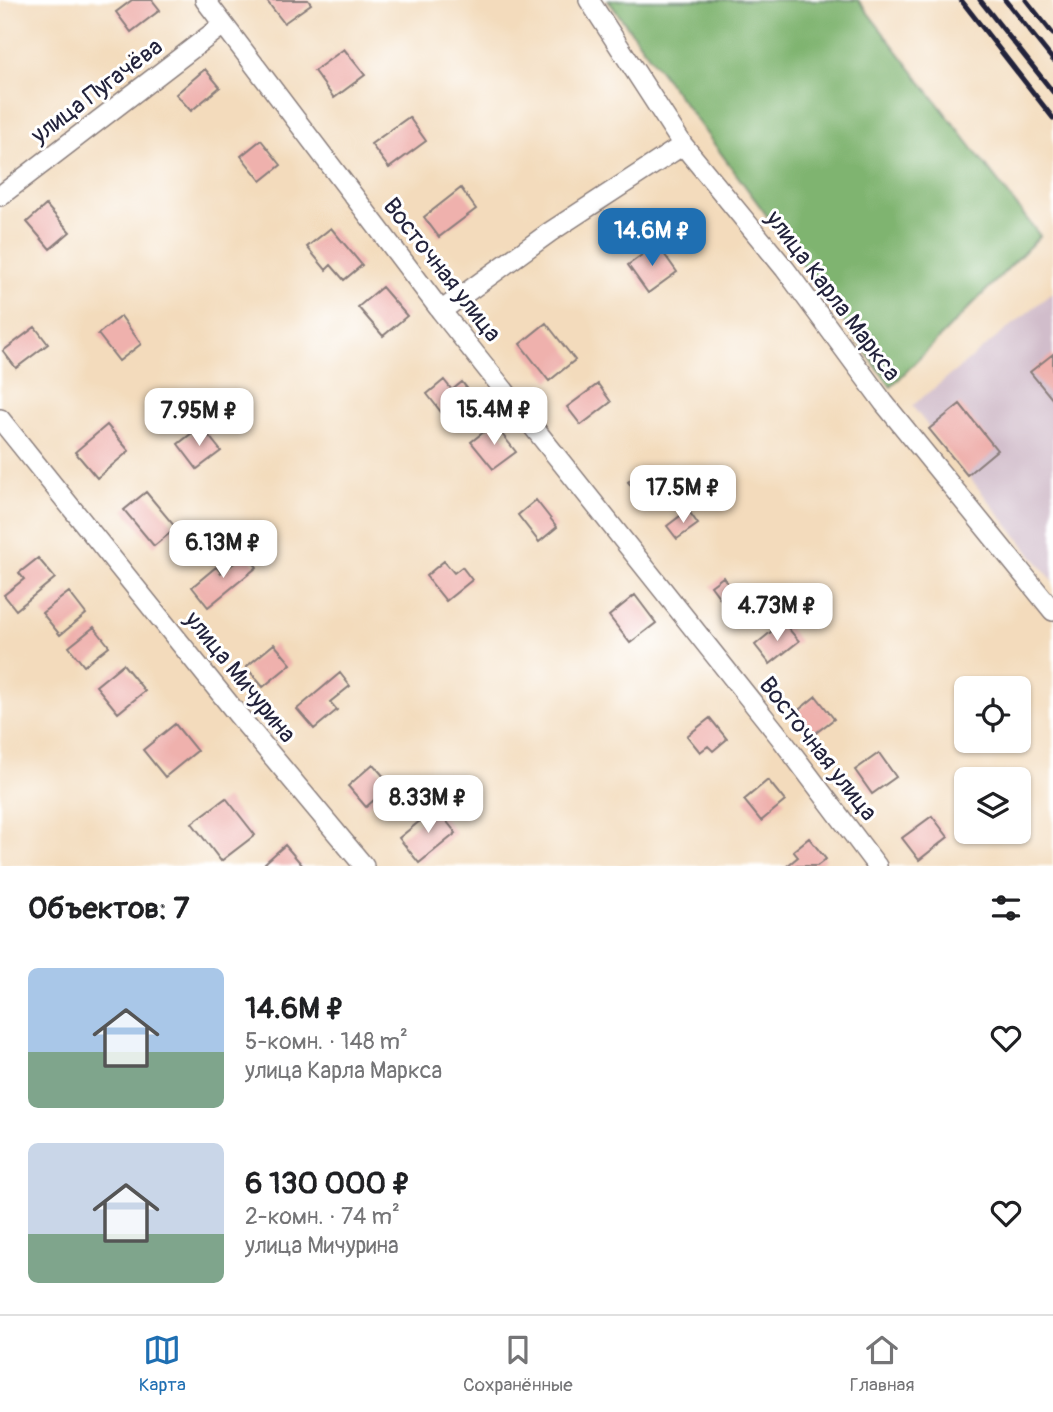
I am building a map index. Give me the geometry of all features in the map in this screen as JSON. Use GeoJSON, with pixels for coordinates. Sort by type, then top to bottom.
{"type":"FeatureCollection","features":[{"type":"Feature","properties":{"kind":"street","name":"Восточная улица"},"geometry":{"type":"LineString","coordinates":[[205,0],[441,311],[779,736],[877,866]]}},
{"type":"Feature","properties":{"kind":"street","name":"улица Карла Маркса"},"geometry":{"type":"LineString","coordinates":[[589,0],[683,145],[785,269],[884,403],[1053,611]]}},
{"type":"Feature","properties":{"kind":"street","name":"улица Пугачёва"},"geometry":{"type":"LineString","coordinates":[[0,196],[223,25]]}},
{"type":"Feature","properties":{"kind":"street"},"geometry":{"type":"LineString","coordinates":[[441,311],[550,232],[683,145]]}},
{"type":"Feature","properties":{"kind":"street","name":"улица Мичурина"},"geometry":{"type":"LineString","coordinates":[[0,419],[238,715],[364,866]]}},
{"type":"Feature","properties":{"kind":"shaded area"},"geometry":{"type":"Polygon","coordinates":[[[1053,292],[1053,581],[912,406],[1053,292]]]}},
{"type":"Feature","properties":{"kind":"green space"},"geometry":{"type":"Polygon","coordinates":[[[608,0],[858,0],[1040,236],[891,387],[608,0]]]}},
{"type":"Feature","properties":{"kind":"building"},"geometry":{"type":"Polygon","coordinates":[[[132,0],[152,0],[160,10],[131,32],[116,12],[132,0]]]}},
{"type":"Feature","properties":{"kind":"building"},"geometry":{"type":"Polygon","coordinates":[[[266,0],[308,0],[311,4],[284,23],[266,0]]]}},
{"type":"Feature","properties":{"kind":"building"},"geometry":{"type":"Polygon","coordinates":[[[344,49],[365,75],[334,98],[314,71],[344,49]]]}},
{"type":"Feature","properties":{"kind":"building"},"geometry":{"type":"Polygon","coordinates":[[[205,69],[220,87],[191,111],[176,94],[205,69]]]}},
{"type":"Feature","properties":{"kind":"building"},"geometry":{"type":"Polygon","coordinates":[[[409,117],[426,141],[389,168],[371,144],[409,117]]]}},
{"type":"Feature","properties":{"kind":"building"},"geometry":{"type":"Polygon","coordinates":[[[261,140],[281,165],[261,181],[241,156],[261,140]]]}},
{"type":"Feature","properties":{"kind":"building"},"geometry":{"type":"Polygon","coordinates":[[[461,188],[476,209],[439,237],[424,217],[461,188]]]}},
{"type":"Feature","properties":{"kind":"building"},"geometry":{"type":"Polygon","coordinates":[[[46,205],[70,232],[50,249],[27,222],[46,205]]]}},
{"type":"Feature","properties":{"kind":"building"},"geometry":{"type":"Polygon","coordinates":[[[331,228],[362,265],[344,280],[331,265],[326,270],[307,247],[331,228]]]}},
{"type":"Feature","properties":{"kind":"building"},"geometry":{"type":"Polygon","coordinates":[[[657,244],[677,272],[648,293],[628,265],[657,244]]]}},
{"type":"Feature","properties":{"kind":"building"},"geometry":{"type":"Polygon","coordinates":[[[382,287],[407,316],[383,336],[358,307],[382,287]]]}},
{"type":"Feature","properties":{"kind":"building"},"geometry":{"type":"Polygon","coordinates":[[[121,316],[141,344],[119,361],[98,334],[121,316]]]}},
{"type":"Feature","properties":{"kind":"building"},"geometry":{"type":"Polygon","coordinates":[[[546,323],[575,360],[549,381],[520,344],[546,323]]]}},
{"type":"Feature","properties":{"kind":"building"},"geometry":{"type":"Polygon","coordinates":[[[35,327],[48,344],[16,368],[3,351],[35,327]]]}},
{"type":"Feature","properties":{"kind":"building"},"geometry":{"type":"Polygon","coordinates":[[[1053,354],[1053,400],[1030,372],[1053,354]]]}},
{"type":"Feature","properties":{"kind":"building"},"geometry":{"type":"Polygon","coordinates":[[[444,380],[452,390],[462,382],[483,408],[455,430],[427,394],[444,380]]]}},
{"type":"Feature","properties":{"kind":"building"},"geometry":{"type":"Polygon","coordinates":[[[598,384],[611,402],[581,425],[567,407],[598,384]]]}},
{"type":"Feature","properties":{"kind":"building"},"geometry":{"type":"Polygon","coordinates":[[[960,404],[997,450],[967,475],[929,429],[960,404]]]}},
{"type":"Feature","properties":{"kind":"building"},"geometry":{"type":"Polygon","coordinates":[[[494,424],[516,452],[493,469],[471,442],[494,424]]]}},
{"type":"Feature","properties":{"kind":"building"},"geometry":{"type":"Polygon","coordinates":[[[107,425],[129,451],[97,478],[75,452],[107,425]]]}},
{"type":"Feature","properties":{"kind":"building"},"geometry":{"type":"Polygon","coordinates":[[[201,426],[221,451],[197,469],[178,444],[201,426]]]}},
{"type":"Feature","properties":{"kind":"building"},"geometry":{"type":"Polygon","coordinates":[[[647,466],[662,484],[642,499],[628,482],[647,466]]]}},
{"type":"Feature","properties":{"kind":"building"},"geometry":{"type":"Polygon","coordinates":[[[146,492],[176,528],[154,546],[124,510],[146,492]]]}},
{"type":"Feature","properties":{"kind":"building"},"geometry":{"type":"Polygon","coordinates":[[[536,500],[557,527],[539,542],[518,515],[536,500]]]}},
{"type":"Feature","properties":{"kind":"building"},"geometry":{"type":"Polygon","coordinates":[[[688,510],[698,524],[677,539],[667,526],[688,510]]]}},
{"type":"Feature","properties":{"kind":"building"},"geometry":{"type":"Polygon","coordinates":[[[246,554],[257,567],[208,607],[192,587],[216,567],[221,573],[246,554]]]}},
{"type":"Feature","properties":{"kind":"building"},"geometry":{"type":"Polygon","coordinates":[[[38,558],[55,578],[16,610],[4,595],[24,579],[19,573],[38,558]]]}},
{"type":"Feature","properties":{"kind":"building"},"geometry":{"type":"Polygon","coordinates":[[[444,561],[454,573],[462,567],[472,580],[446,601],[426,576],[444,561]]]}},
{"type":"Feature","properties":{"kind":"building"},"geometry":{"type":"Polygon","coordinates":[[[723,577],[739,600],[728,609],[711,586],[723,577]]]}},
{"type":"Feature","properties":{"kind":"building"},"geometry":{"type":"Polygon","coordinates":[[[69,592],[86,614],[60,635],[42,613],[69,592]]]}},
{"type":"Feature","properties":{"kind":"building"},"geometry":{"type":"Polygon","coordinates":[[[635,595],[656,623],[630,643],[609,616],[635,595]]]}},
{"type":"Feature","properties":{"kind":"building"},"geometry":{"type":"Polygon","coordinates":[[[783,622],[799,641],[770,664],[755,645],[783,622]]]}},
{"type":"Feature","properties":{"kind":"building"},"geometry":{"type":"Polygon","coordinates":[[[94,627],[109,646],[84,666],[69,647],[94,627]]]}},
{"type":"Feature","properties":{"kind":"building"},"geometry":{"type":"Polygon","coordinates":[[[274,644],[291,664],[263,687],[246,667],[274,644]]]}},
{"type":"Feature","properties":{"kind":"building"},"geometry":{"type":"Polygon","coordinates":[[[123,664],[145,691],[118,713],[96,686],[123,664]]]}},
{"type":"Feature","properties":{"kind":"building"},"geometry":{"type":"Polygon","coordinates":[[[340,673],[350,686],[330,702],[337,710],[314,729],[297,709],[340,673]]]}},
{"type":"Feature","properties":{"kind":"building"},"geometry":{"type":"Polygon","coordinates":[[[816,696],[834,719],[813,735],[795,713],[816,696]]]}},
{"type":"Feature","properties":{"kind":"building"},"geometry":{"type":"Polygon","coordinates":[[[710,718],[727,739],[713,751],[708,746],[700,752],[687,736],[710,718]]]}},
{"type":"Feature","properties":{"kind":"building"},"geometry":{"type":"Polygon","coordinates":[[[175,724],[197,751],[165,777],[143,750],[175,724]]]}},
{"type":"Feature","properties":{"kind":"building"},"geometry":{"type":"Polygon","coordinates":[[[879,753],[896,777],[872,794],[855,770],[879,753]]]}},
{"type":"Feature","properties":{"kind":"building"},"geometry":{"type":"Polygon","coordinates":[[[373,764],[391,785],[366,807],[348,786],[373,764]]]}},
{"type":"Feature","properties":{"kind":"building"},"geometry":{"type":"Polygon","coordinates":[[[768,780],[785,801],[761,821],[744,800],[768,780]]]}},
{"type":"Feature","properties":{"kind":"building"},"geometry":{"type":"Polygon","coordinates":[[[226,798],[255,835],[221,861],[192,823],[226,798]]]}},
{"type":"Feature","properties":{"kind":"building"},"geometry":{"type":"Polygon","coordinates":[[[436,808],[456,833],[419,863],[399,838],[436,808]]]}},
{"type":"Feature","properties":{"kind":"building"},"geometry":{"type":"Polygon","coordinates":[[[932,816],[948,837],[919,860],[902,838],[932,816]]]}},
{"type":"Feature","properties":{"kind":"building"},"geometry":{"type":"Polygon","coordinates":[[[809,838],[826,859],[817,866],[787,866],[798,857],[793,851],[809,838]]]}},
{"type":"Feature","properties":{"kind":"building"},"geometry":{"type":"Polygon","coordinates":[[[285,845],[303,866],[267,866],[265,863],[285,845]]]}},
{"type":"Feature","properties":{"kind":"railway"},"geometry":{"type":"LineString","coordinates":[[961,0],[1053,118]]}},
{"type":"Feature","properties":{"kind":"railway"},"geometry":{"type":"LineString","coordinates":[[980,0],[1053,92]]}},
{"type":"Feature","properties":{"kind":"railway"},"geometry":{"type":"LineString","coordinates":[[1005,0],[1053,60]]}},
{"type":"Feature","properties":{"kind":"railway"},"geometry":{"type":"LineString","coordinates":[[1026,0],[1053,34]]}}]}
